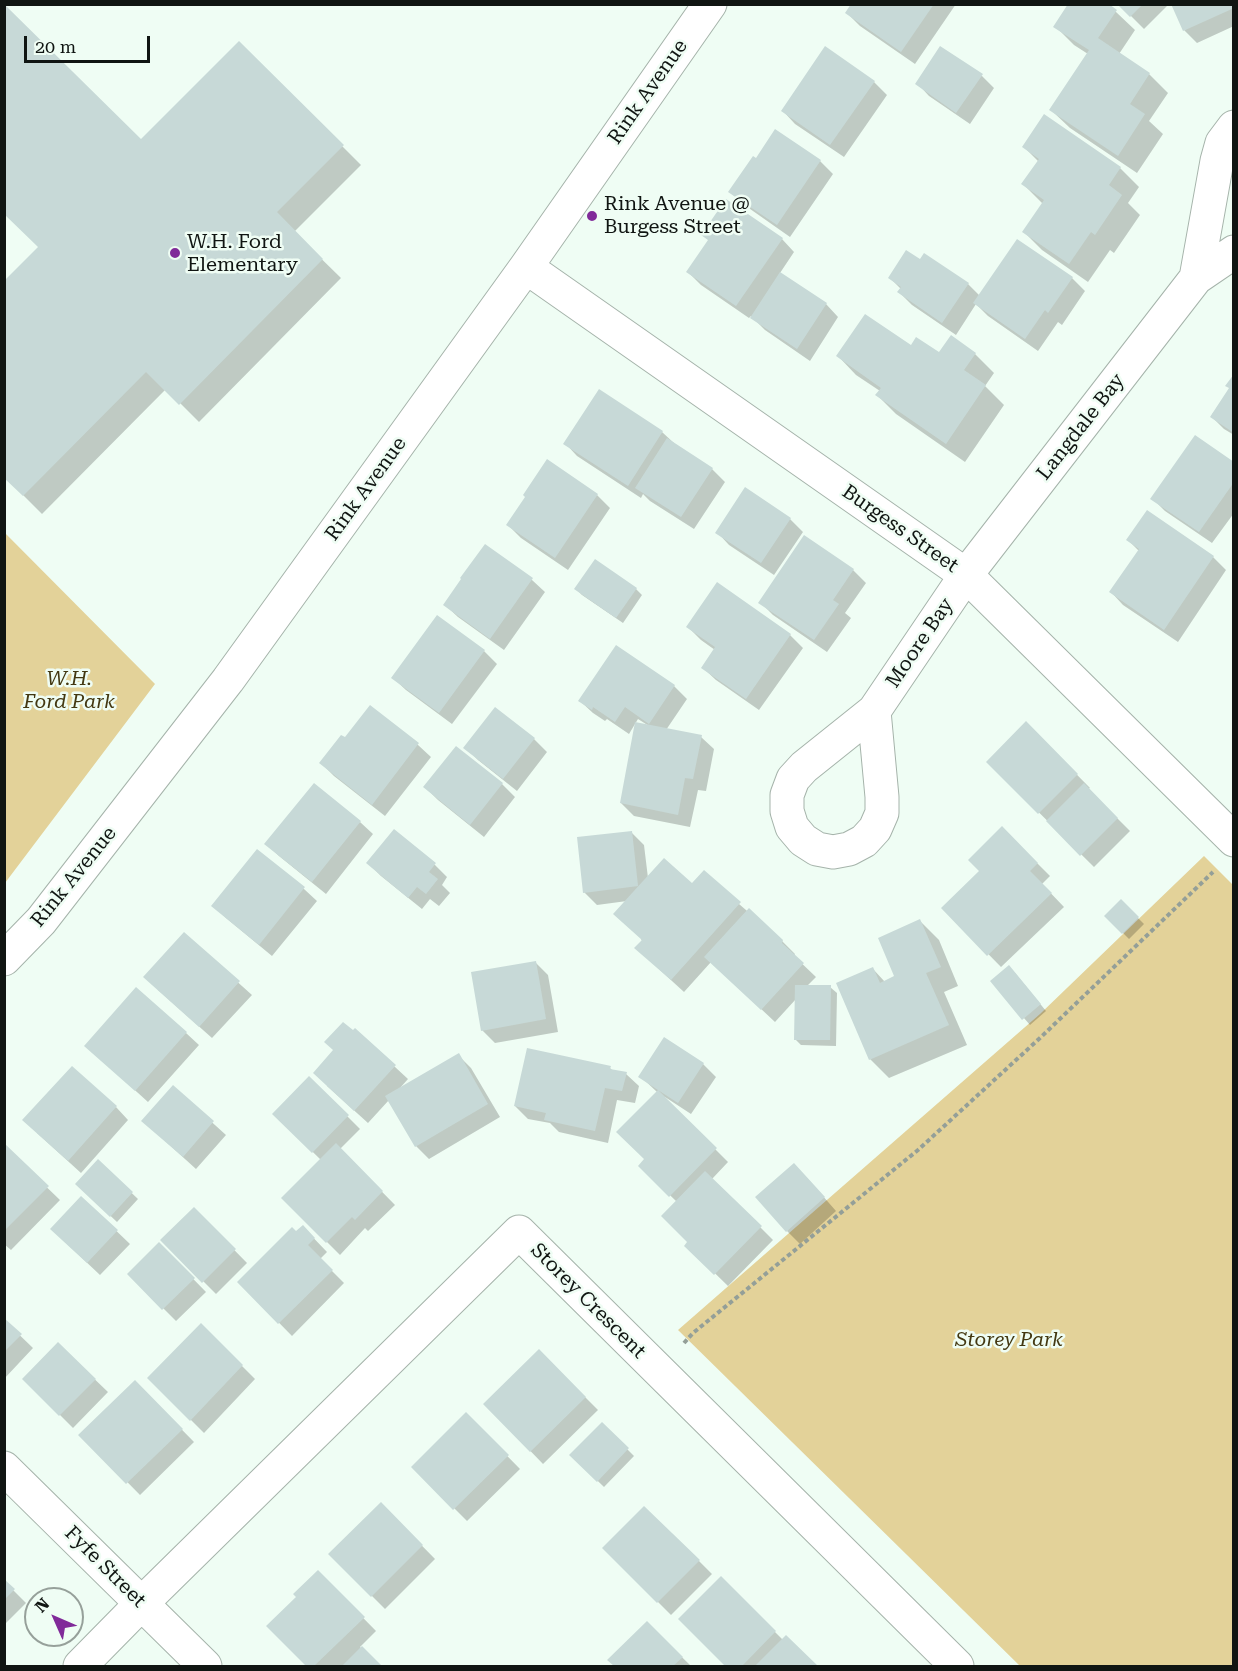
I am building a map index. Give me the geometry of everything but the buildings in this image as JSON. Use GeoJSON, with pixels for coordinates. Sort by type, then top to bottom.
{"type":"FeatureCollection","features":[{"type":"Feature","properties":{"kind":"street","name":"Rink Avenue"},"geometry":{"type":"LineString","coordinates":[[4,959],[41,921],[228,680],[526,267],[710,4]]}},
{"type":"Feature","properties":{"kind":"street","name":"Langdale Bay"},"geometry":{"type":"LineString","coordinates":[[1196,278],[1217,161],[1222,143],[1233,127]]}},
{"type":"Feature","properties":{"kind":"street","name":"Langdale Bay"},"geometry":{"type":"LineString","coordinates":[[966,575],[1196,278],[1233,252]]}},
{"type":"Feature","properties":{"kind":"street","name":"Burgess Street"},"geometry":{"type":"LineString","coordinates":[[526,267],[966,575],[1233,840]]}},
{"type":"Feature","properties":{"kind":"street","name":"Moore Bay"},"geometry":{"type":"LineString","coordinates":[[874,711],[966,575]]}},
{"type":"Feature","properties":{"kind":"street","name":"Storey Crescent"},"geometry":{"type":"LineString","coordinates":[[142,1603],[519,1232],[957,1666]]}},
{"type":"Feature","properties":{"kind":"street","name":"Fyfe Street"},"geometry":{"type":"LineString","coordinates":[[4,1468],[205,1666]]}},
{"type":"Feature","properties":{"kind":"street"},"geometry":{"type":"LineString","coordinates":[[80,1666],[142,1603]]}},
{"type":"Feature","properties":{"kind":"path"},"geometry":{"type":"LineString","coordinates":[[658,1370],[693,1333],[918,1150],[1040,1038],[1217,869]]}},
{"type":"Feature","properties":{"kind":"green space","name":"W.H. Ford Park"},"geometry":{"type":"Polygon","coordinates":[[[4,532],[155,684],[5,883],[4,883],[4,532]]]}},
{"type":"Feature","properties":{"kind":"green space","name":"Storey Park"},"geometry":{"type":"Polygon","coordinates":[[[1204,856],[1234,886],[1233,1666],[1020,1666],[678,1330],[1040,1014],[1204,856]]]}},
{"type":"Feature","properties":{"kind":"place","name":"Rink Avenue @ Burgess Street"},"geometry":{"type":"Point","coordinates":[592,216]}},
{"type":"Feature","properties":{"kind":"place","name":"W.H. Ford Elementary"},"geometry":{"type":"Point","coordinates":[175,253]}}]}
